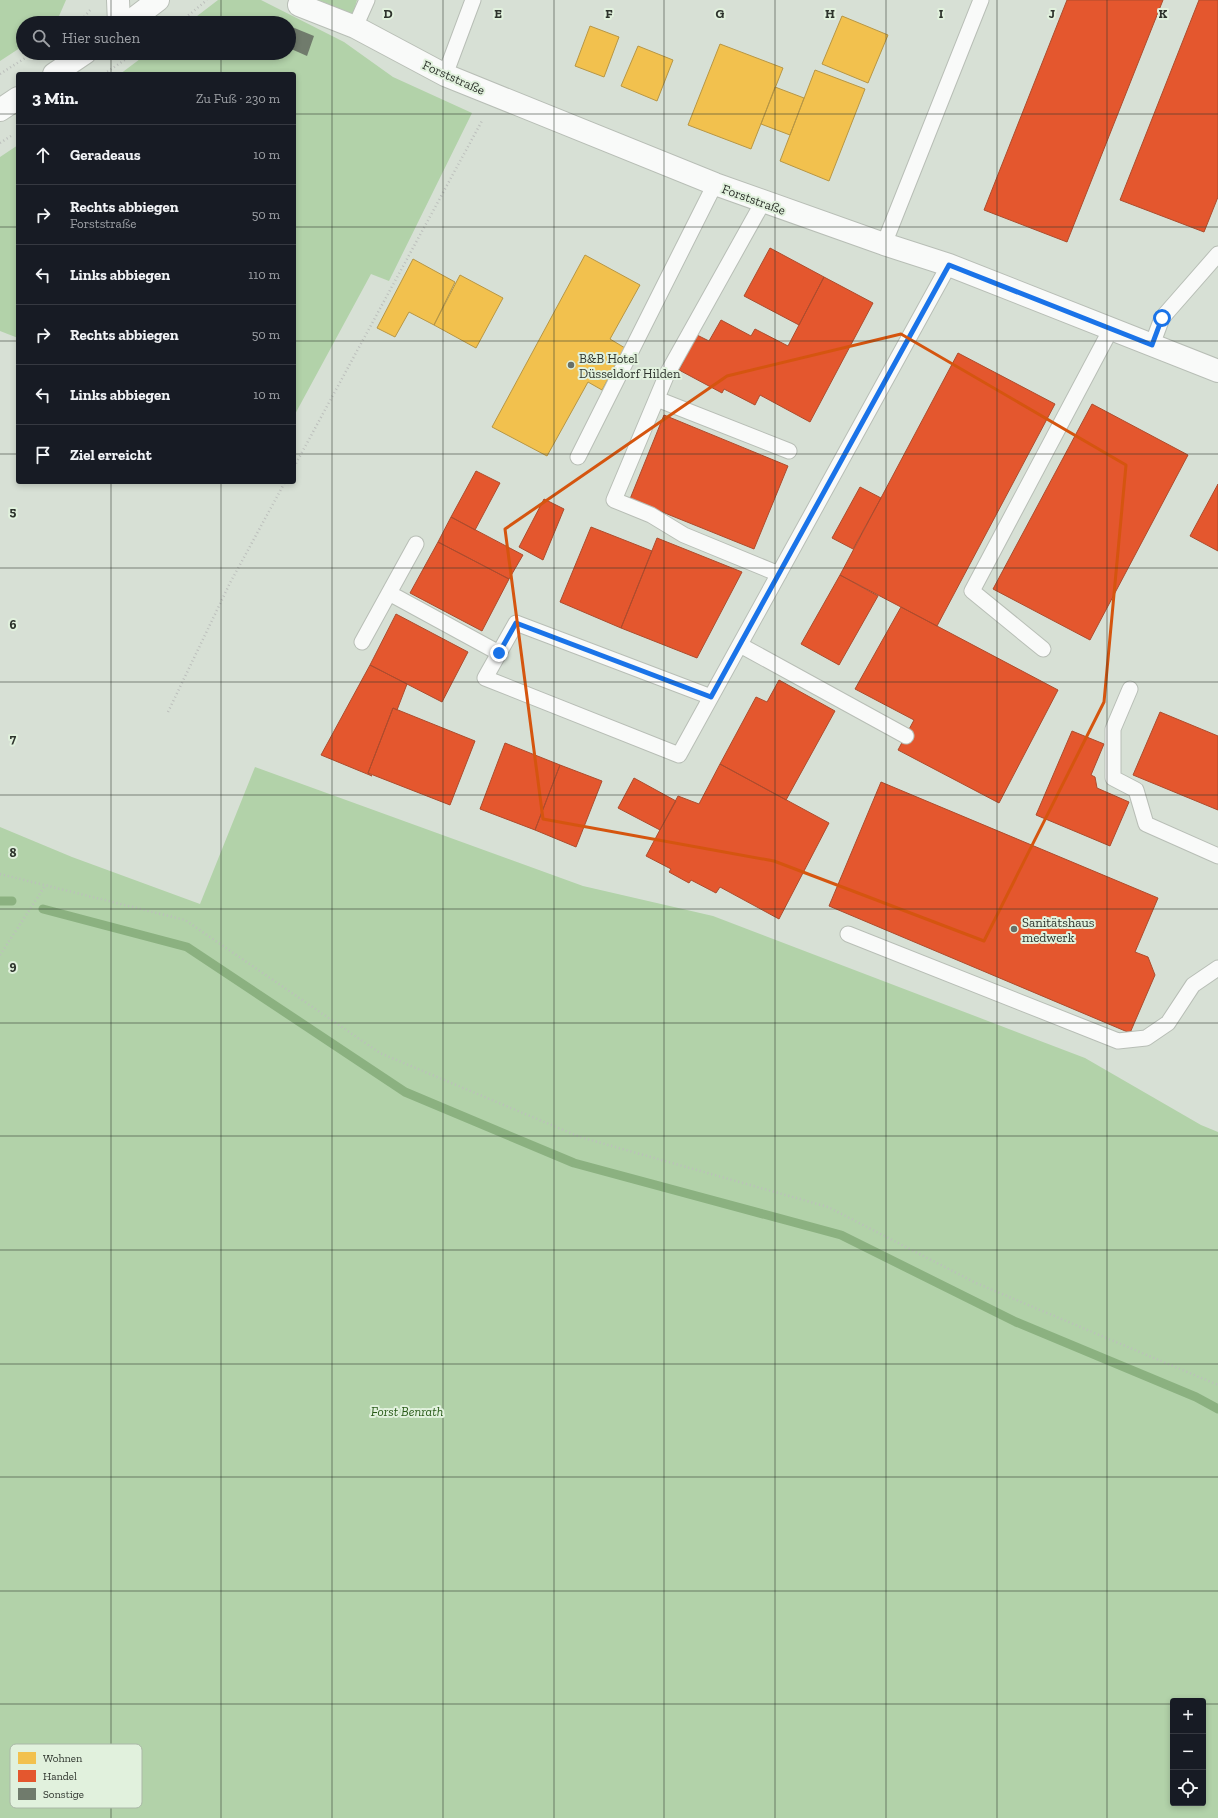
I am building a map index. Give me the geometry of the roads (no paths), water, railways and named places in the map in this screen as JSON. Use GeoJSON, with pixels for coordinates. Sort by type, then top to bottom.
{"type":"FeatureCollection","features":[{"type":"Feature","properties":{"kind":"street"},"geometry":{"type":"LineString","coordinates":[[118,0],[118,16]]}},
{"type":"Feature","properties":{"kind":"street"},"geometry":{"type":"LineString","coordinates":[[137,16],[158,0]]}},
{"type":"Feature","properties":{"kind":"street","name":"Forststraße"},"geometry":{"type":"LineString","coordinates":[[299,5],[355,27],[445,75],[715,184],[884,244],[949,265],[1218,371]]}},
{"type":"Feature","properties":{"kind":"street"},"geometry":{"type":"LineString","coordinates":[[57,72],[75,60]]}},
{"type":"Feature","properties":{"kind":"street"},"geometry":{"type":"LineString","coordinates":[[0,110],[16,99]]}},
{"type":"Feature","properties":{"kind":"lane"},"geometry":{"type":"LineString","coordinates":[[355,27],[367,0]]}},
{"type":"Feature","properties":{"kind":"lane"},"geometry":{"type":"LineString","coordinates":[[445,75],[473,0]]}},
{"type":"Feature","properties":{"kind":"lane"},"geometry":{"type":"LineString","coordinates":[[884,244],[981,0]]}},
{"type":"Feature","properties":{"kind":"lane"},"geometry":{"type":"LineString","coordinates":[[578,457],[715,184]]}},
{"type":"Feature","properties":{"kind":"lane"},"geometry":{"type":"LineString","coordinates":[[763,202],[667,374],[614,500],[651,515],[684,535],[779,574]]}},
{"type":"Feature","properties":{"kind":"lane"},"geometry":{"type":"LineString","coordinates":[[1152,345],[1162,318],[1218,254]]}},
{"type":"Feature","properties":{"kind":"lane"},"geometry":{"type":"LineString","coordinates":[[711,697],[516,623],[485,678],[679,755],[779,574],[949,265]]}},
{"type":"Feature","properties":{"kind":"lane"},"geometry":{"type":"LineString","coordinates":[[1043,648],[972,591],[1111,329]]}},
{"type":"Feature","properties":{"kind":"lane"},"geometry":{"type":"LineString","coordinates":[[656,399],[789,451]]}},
{"type":"Feature","properties":{"kind":"lane"},"geometry":{"type":"LineString","coordinates":[[362,642],[416,544]]}},
{"type":"Feature","properties":{"kind":"lane"},"geometry":{"type":"LineString","coordinates":[[389,593],[499,653]]}},
{"type":"Feature","properties":{"kind":"lane"},"geometry":{"type":"LineString","coordinates":[[740,644],[906,736]]}},
{"type":"Feature","properties":{"kind":"lane"},"geometry":{"type":"LineString","coordinates":[[1130,689],[1114,728],[1113,778],[1136,790],[1146,824],[1218,856]]}},
{"type":"Feature","properties":{"kind":"lane"},"geometry":{"type":"LineString","coordinates":[[848,934],[1118,1041],[1146,1038],[1168,1023],[1193,985],[1218,968]]}},
{"type":"Feature","properties":{"kind":"waterway"},"geometry":{"type":"LineString","coordinates":[[0,901],[12,901]]}},
{"type":"Feature","properties":{"kind":"waterway"},"geometry":{"type":"LineString","coordinates":[[43,909],[187,947],[405,1092],[574,1163],[841,1235],[1016,1322],[1196,1397],[1218,1409]]}},
{"type":"Feature","properties":{"kind":"place","name":"B&B Hotel Düsseldorf Hilden"},"geometry":{"type":"Point","coordinates":[571,365]}},
{"type":"Feature","properties":{"kind":"place","name":"Sanitätshaus medwerk"},"geometry":{"type":"Point","coordinates":[1014,929]}},
{"type":"Feature","properties":{"kind":"park label","name":"Forst Benrath"},"geometry":{"type":"Point","coordinates":[407,1411]}}]}
